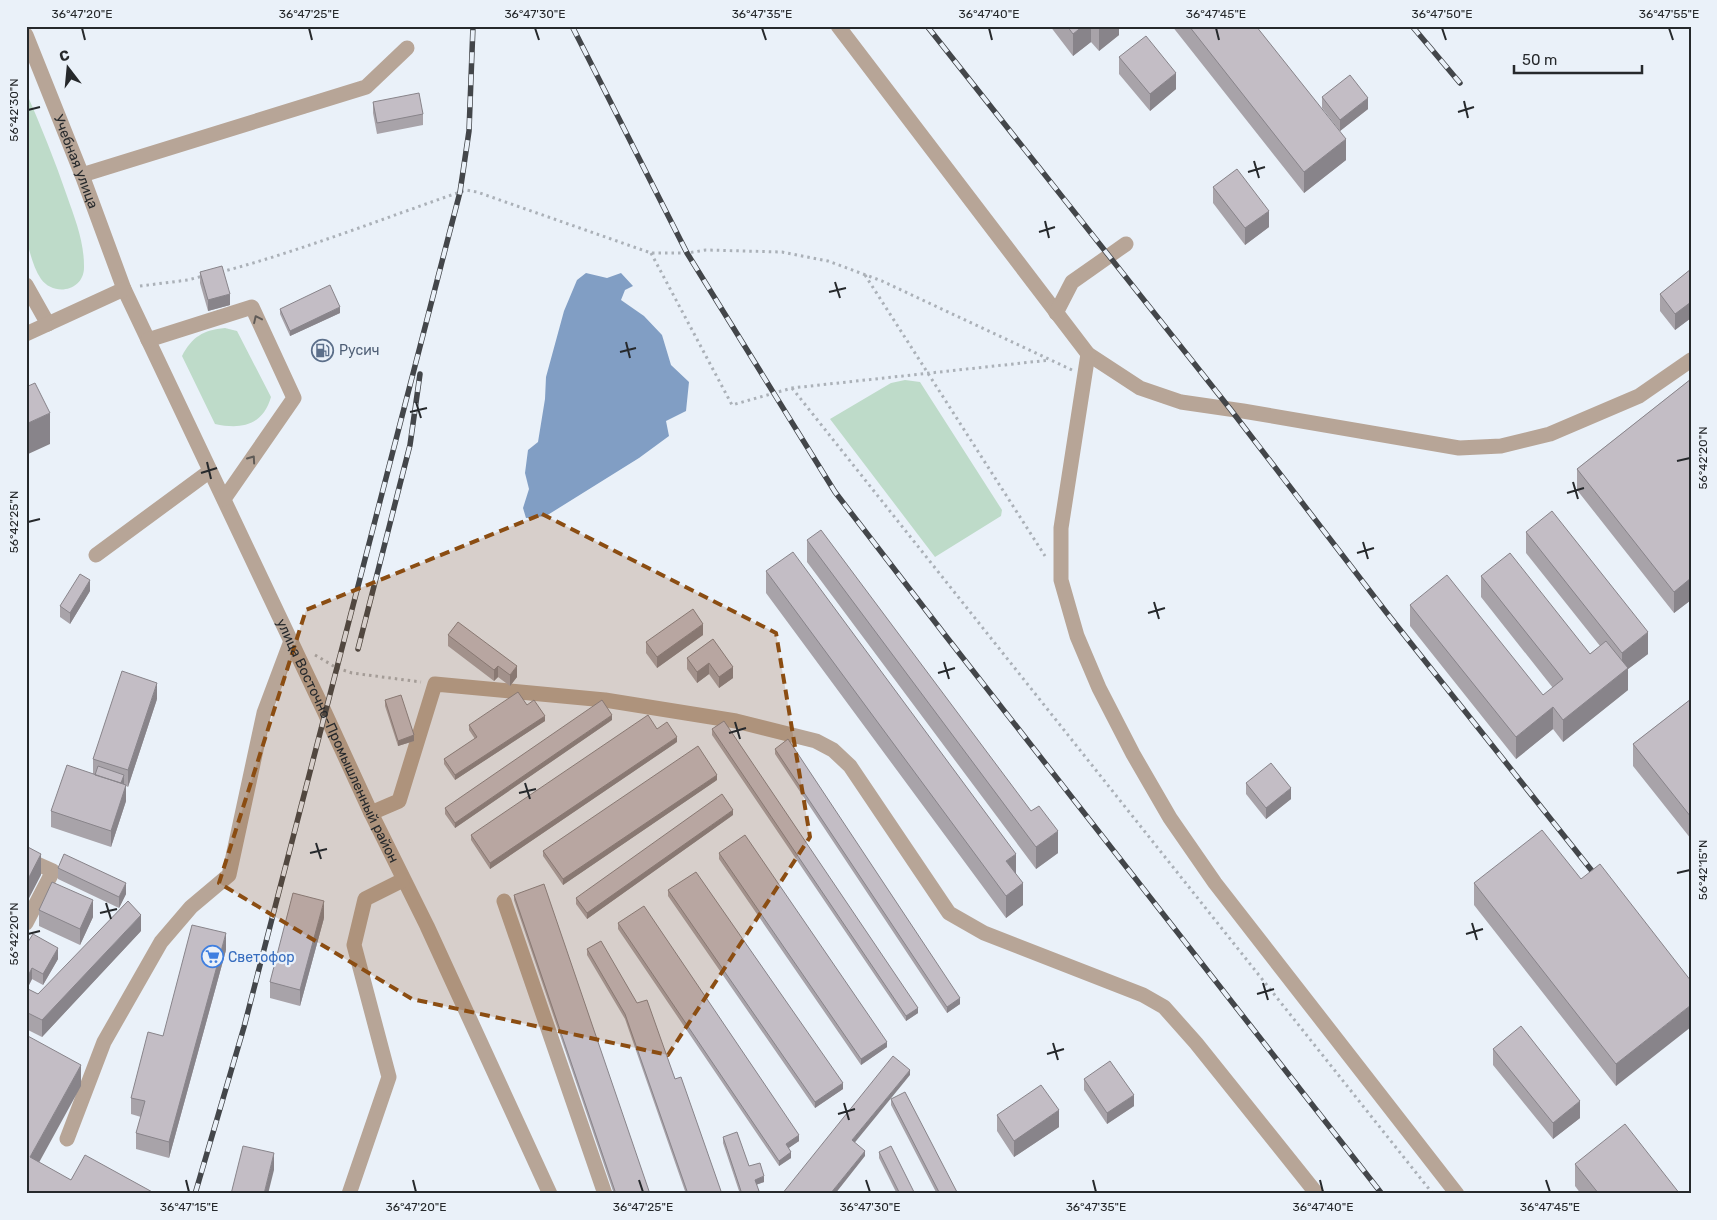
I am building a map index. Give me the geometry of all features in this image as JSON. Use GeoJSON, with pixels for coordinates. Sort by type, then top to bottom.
{"type":"FeatureCollection","features":[{"type":"Feature","properties":{"kind":"street"},"geometry":{"type":"LineString","coordinates":[[838,26],[1088,354],[1140,388],[1181,402],[1459,448],[1502,446],[1550,434],[1639,396],[1691,360]]}},
{"type":"Feature","properties":{"kind":"street","name":"Учебная улица"},"geometry":{"type":"LineString","coordinates":[[26,35],[82,175],[124,288]]}},
{"type":"Feature","properties":{"kind":"street"},"geometry":{"type":"LineString","coordinates":[[82,175],[366,88],[407,48]]}},
{"type":"Feature","properties":{"kind":"street"},"geometry":{"type":"LineString","coordinates":[[1056,313],[1072,282],[1126,244]]}},
{"type":"Feature","properties":{"kind":"street"},"geometry":{"type":"LineString","coordinates":[[26,285],[48,324]]}},
{"type":"Feature","properties":{"kind":"street"},"geometry":{"type":"LineString","coordinates":[[26,334],[124,288]]}},
{"type":"Feature","properties":{"kind":"street","name":"улица Восточно-Промышленный район"},"geometry":{"type":"LineString","coordinates":[[124,288],[325,713],[370,813],[427,926],[550,1194]]}},
{"type":"Feature","properties":{"kind":"street"},"geometry":{"type":"LineString","coordinates":[[148,340],[252,308],[294,398],[224,500]]}},
{"type":"Feature","properties":{"kind":"street"},"geometry":{"type":"LineString","coordinates":[[1088,354],[1061,528],[1061,580],[1077,636],[1099,688],[1133,754],[1170,818],[1215,883],[1457,1194]]}},
{"type":"Feature","properties":{"kind":"street"},"geometry":{"type":"LineString","coordinates":[[96,555],[210,471]]}},
{"type":"Feature","properties":{"kind":"street"},"geometry":{"type":"LineString","coordinates":[[67,1139],[104,1042],[161,942],[192,907],[228,875],[264,713],[291,641]]}},
{"type":"Feature","properties":{"kind":"street"},"geometry":{"type":"LineString","coordinates":[[370,813],[399,802],[435,684],[605,700],[736,721],[816,741],[833,750],[850,766],[949,913],[968,926],[984,933],[1144,995],[1164,1007],[1196,1043],[1316,1194]]}},
{"type":"Feature","properties":{"kind":"street"},"geometry":{"type":"LineString","coordinates":[[26,859],[53,871],[26,923]]}},
{"type":"Feature","properties":{"kind":"street"},"geometry":{"type":"LineString","coordinates":[[349,1194],[389,1077],[354,945],[365,899],[403,880]]}},
{"type":"Feature","properties":{"kind":"street"},"geometry":{"type":"LineString","coordinates":[[504,901],[605,1194]]}},
{"type":"Feature","properties":{"kind":"path"},"geometry":{"type":"LineString","coordinates":[[216,273],[262,261],[341,236],[466,190],[477,192],[651,253],[687,253],[706,250],[782,252],[828,261],[864,275],[1084,376]]}},
{"type":"Feature","properties":{"kind":"path"},"geometry":{"type":"LineString","coordinates":[[651,253],[732,405],[792,388],[1051,360]]}},
{"type":"Feature","properties":{"kind":"path"},"geometry":{"type":"LineString","coordinates":[[124,288],[188,280],[207,275]]}},
{"type":"Feature","properties":{"kind":"path"},"geometry":{"type":"LineString","coordinates":[[864,275],[1061,580]]}},
{"type":"Feature","properties":{"kind":"path"},"geometry":{"type":"LineString","coordinates":[[792,388],[1433,1194]]}},
{"type":"Feature","properties":{"kind":"path"},"geometry":{"type":"LineString","coordinates":[[314,654],[337,668],[352,673],[435,684]]}},
{"type":"Feature","properties":{"kind":"highlighted area"},"geometry":{"type":"Polygon","coordinates":[[[542,514],[776,633],[810,837],[668,1055],[412,999],[219,883],[306,610],[542,514]]]}},
{"type":"Feature","properties":{"kind":"green space"},"geometry":{"type":"Polygon","coordinates":[[[26,92],[58,170],[81,239],[84,257],[83,274],[80,281],[68,289],[53,288],[41,279],[26,239],[26,92]]]}},
{"type":"Feature","properties":{"kind":"green space"},"geometry":{"type":"Polygon","coordinates":[[[225,328],[237,331],[271,397],[263,414],[250,423],[242,425],[225,426],[215,424],[182,356],[194,339],[204,333],[225,328]]]}},
{"type":"Feature","properties":{"kind":"green space"},"geometry":{"type":"Polygon","coordinates":[[[905,380],[920,382],[1002,510],[1001,516],[935,557],[830,419],[891,383],[905,380]]]}},
{"type":"Feature","properties":{"kind":"water"},"geometry":{"type":"Polygon","coordinates":[[[586,273],[607,278],[621,273],[633,286],[625,290],[621,300],[644,316],[662,335],[671,365],[689,382],[686,411],[666,421],[669,436],[639,458],[546,516],[526,518],[523,508],[529,489],[525,473],[528,450],[538,442],[545,399],[546,377],[564,311],[577,280],[586,273]]]}},
{"type":"Feature","properties":{"kind":"building"},"geometry":{"type":"Polygon","coordinates":[[[1067,26],[1083,26],[1073,34],[1067,26]]]}},
{"type":"Feature","properties":{"kind":"building"},"geometry":{"type":"Polygon","coordinates":[[[1189,26],[1256,26],[1346,139],[1304,172],[1189,26]]]}},
{"type":"Feature","properties":{"kind":"building"},"geometry":{"type":"Polygon","coordinates":[[[1146,36],[1176,73],[1150,94],[1119,57],[1146,36]]]}},
{"type":"Feature","properties":{"kind":"building"},"geometry":{"type":"Polygon","coordinates":[[[1350,75],[1368,98],[1340,120],[1322,97],[1350,75]]]}},
{"type":"Feature","properties":{"kind":"building"},"geometry":{"type":"Polygon","coordinates":[[[419,93],[423,114],[377,123],[373,102],[419,93]]]}},
{"type":"Feature","properties":{"kind":"building"},"geometry":{"type":"Polygon","coordinates":[[[1237,169],[1269,211],[1245,228],[1213,187],[1237,169]]]}},
{"type":"Feature","properties":{"kind":"building"},"geometry":{"type":"Polygon","coordinates":[[[222,266],[230,294],[208,300],[200,272],[222,266]]]}},
{"type":"Feature","properties":{"kind":"building"},"geometry":{"type":"Polygon","coordinates":[[[1691,269],[1691,302],[1675,314],[1660,294],[1691,269]]]}},
{"type":"Feature","properties":{"kind":"building"},"geometry":{"type":"Polygon","coordinates":[[[330,285],[340,307],[290,331],[280,309],[330,285]]]}},
{"type":"Feature","properties":{"kind":"building"},"geometry":{"type":"Polygon","coordinates":[[[1691,379],[1691,578],[1674,592],[1577,469],[1691,379]]]}},
{"type":"Feature","properties":{"kind":"building"},"geometry":{"type":"Polygon","coordinates":[[[35,383],[50,413],[26,424],[26,387],[35,383]]]}},
{"type":"Feature","properties":{"kind":"building"},"geometry":{"type":"Polygon","coordinates":[[[1552,511],[1648,632],[1622,653],[1526,532],[1552,511]]]}},
{"type":"Feature","properties":{"kind":"building"},"geometry":{"type":"Polygon","coordinates":[[[821,530],[1031,811],[1039,806],[1058,831],[1036,847],[807,540],[821,530]]]}},
{"type":"Feature","properties":{"kind":"building"},"geometry":{"type":"Polygon","coordinates":[[[793,552],[1016,854],[1006,861],[1023,883],[1006,896],[766,571],[793,552]]]}},
{"type":"Feature","properties":{"kind":"building"},"geometry":{"type":"Polygon","coordinates":[[[1510,553],[1590,654],[1606,641],[1628,668],[1563,720],[1553,707],[1516,737],[1410,605],[1447,575],[1543,695],[1563,679],[1481,576],[1510,553]]]}},
{"type":"Feature","properties":{"kind":"building"},"geometry":{"type":"Polygon","coordinates":[[[80,574],[90,580],[70,613],[60,606],[80,574]]]}},
{"type":"Feature","properties":{"kind":"building"},"geometry":{"type":"Polygon","coordinates":[[[693,609],[703,624],[657,657],[646,642],[693,609]]]}},
{"type":"Feature","properties":{"kind":"building"},"geometry":{"type":"Polygon","coordinates":[[[458,622],[517,666],[510,675],[498,666],[494,670],[448,635],[458,622]]]}},
{"type":"Feature","properties":{"kind":"building"},"geometry":{"type":"Polygon","coordinates":[[[713,639],[733,667],[719,677],[709,663],[697,672],[687,658],[713,639]]]}},
{"type":"Feature","properties":{"kind":"building"},"geometry":{"type":"Polygon","coordinates":[[[122,671],[157,683],[128,770],[93,759],[122,671]]]}},
{"type":"Feature","properties":{"kind":"building"},"geometry":{"type":"Polygon","coordinates":[[[518,692],[527,705],[534,700],[545,716],[455,775],[444,759],[477,737],[469,725],[518,692]]]}},
{"type":"Feature","properties":{"kind":"building"},"geometry":{"type":"Polygon","coordinates":[[[401,695],[414,735],[398,741],[385,700],[401,695]]]}},
{"type":"Feature","properties":{"kind":"building"},"geometry":{"type":"Polygon","coordinates":[[[1691,699],[1691,817],[1633,744],[1691,699]]]}},
{"type":"Feature","properties":{"kind":"building"},"geometry":{"type":"Polygon","coordinates":[[[602,700],[612,715],[455,823],[445,808],[602,700]]]}},
{"type":"Feature","properties":{"kind":"building"},"geometry":{"type":"Polygon","coordinates":[[[648,715],[657,729],[667,722],[677,737],[490,863],[471,835],[648,715]]]}},
{"type":"Feature","properties":{"kind":"building"},"geometry":{"type":"Polygon","coordinates":[[[724,721],[918,1008],[906,1016],[712,729],[724,721]]]}},
{"type":"Feature","properties":{"kind":"building"},"geometry":{"type":"Polygon","coordinates":[[[788,739],[960,998],[947,1007],[775,749],[788,739]]]}},
{"type":"Feature","properties":{"kind":"building"},"geometry":{"type":"Polygon","coordinates":[[[698,746],[717,775],[563,879],[543,851],[698,746]]]}},
{"type":"Feature","properties":{"kind":"building"},"geometry":{"type":"Polygon","coordinates":[[[1271,763],[1291,788],[1266,808],[1246,783],[1271,763]]]}},
{"type":"Feature","properties":{"kind":"building"},"geometry":{"type":"Polygon","coordinates":[[[67,765],[126,785],[111,831],[51,811],[67,765]]]}},
{"type":"Feature","properties":{"kind":"building"},"geometry":{"type":"Polygon","coordinates":[[[98,766],[124,775],[121,783],[95,775],[98,766]]]}},
{"type":"Feature","properties":{"kind":"building"},"geometry":{"type":"Polygon","coordinates":[[[722,794],[733,810],[587,913],[576,898],[722,794]]]}},
{"type":"Feature","properties":{"kind":"building"},"geometry":{"type":"Polygon","coordinates":[[[1542,830],[1581,879],[1600,864],[1691,981],[1691,1005],[1616,1064],[1474,883],[1542,830]]]}},
{"type":"Feature","properties":{"kind":"building"},"geometry":{"type":"Polygon","coordinates":[[[745,835],[887,1042],[861,1059],[719,853],[745,835]]]}},
{"type":"Feature","properties":{"kind":"building"},"geometry":{"type":"Polygon","coordinates":[[[26,846],[41,854],[26,883],[26,846]]]}},
{"type":"Feature","properties":{"kind":"building"},"geometry":{"type":"Polygon","coordinates":[[[64,854],[126,883],[119,897],[58,868],[64,854]]]}},
{"type":"Feature","properties":{"kind":"building"},"geometry":{"type":"Polygon","coordinates":[[[696,872],[843,1083],[815,1102],[668,890],[696,872]]]}},
{"type":"Feature","properties":{"kind":"building"},"geometry":{"type":"Polygon","coordinates":[[[52,882],[93,900],[80,929],[39,910],[52,882]]]}},
{"type":"Feature","properties":{"kind":"building"},"geometry":{"type":"Polygon","coordinates":[[[544,884],[650,1194],[616,1194],[514,895],[544,884]]]}},
{"type":"Feature","properties":{"kind":"building"},"geometry":{"type":"Polygon","coordinates":[[[293,893],[324,901],[300,990],[270,982],[293,893]]]}},
{"type":"Feature","properties":{"kind":"building"},"geometry":{"type":"Polygon","coordinates":[[[128,901],[141,915],[42,1020],[26,1012],[26,988],[38,994],[128,901]]]}},
{"type":"Feature","properties":{"kind":"building"},"geometry":{"type":"Polygon","coordinates":[[[644,906],[799,1135],[786,1144],[791,1152],[779,1161],[618,923],[644,906]]]}},
{"type":"Feature","properties":{"kind":"building"},"geometry":{"type":"Polygon","coordinates":[[[192,925],[226,933],[169,1142],[136,1133],[145,1101],[131,1098],[148,1032],[163,1036],[192,925]]]}},
{"type":"Feature","properties":{"kind":"building"},"geometry":{"type":"Polygon","coordinates":[[[33,934],[58,948],[43,974],[32,968],[28,976],[26,975],[26,945],[33,934]]]}},
{"type":"Feature","properties":{"kind":"building"},"geometry":{"type":"Polygon","coordinates":[[[601,941],[637,1003],[647,1000],[675,1079],[681,1077],[722,1194],[688,1194],[625,1014],[587,949],[601,941]]]}},
{"type":"Feature","properties":{"kind":"building"},"geometry":{"type":"Polygon","coordinates":[[[1521,1026],[1580,1101],[1553,1123],[1493,1049],[1521,1026]]]}},
{"type":"Feature","properties":{"kind":"building"},"geometry":{"type":"Polygon","coordinates":[[[26,1035],[81,1065],[30,1157],[71,1180],[85,1155],[156,1194],[31,1194],[26,1191],[26,1035]]]}},
{"type":"Feature","properties":{"kind":"building"},"geometry":{"type":"Polygon","coordinates":[[[893,1056],[910,1070],[852,1140],[865,1151],[830,1194],[782,1194],[893,1056]]]}},
{"type":"Feature","properties":{"kind":"building"},"geometry":{"type":"Polygon","coordinates":[[[1110,1061],[1134,1095],[1107,1113],[1084,1079],[1110,1061]]]}},
{"type":"Feature","properties":{"kind":"building"},"geometry":{"type":"Polygon","coordinates":[[[1041,1085],[1059,1110],[1014,1141],[997,1115],[1041,1085]]]}},
{"type":"Feature","properties":{"kind":"building"},"geometry":{"type":"Polygon","coordinates":[[[905,1092],[958,1194],[940,1194],[891,1099],[905,1092]]]}},
{"type":"Feature","properties":{"kind":"building"},"geometry":{"type":"Polygon","coordinates":[[[1625,1124],[1680,1194],[1599,1194],[1575,1164],[1625,1124]]]}},
{"type":"Feature","properties":{"kind":"building"},"geometry":{"type":"Polygon","coordinates":[[[737,1132],[749,1166],[760,1163],[764,1176],[755,1180],[759,1191],[752,1194],[742,1194],[723,1137],[737,1132]]]}},
{"type":"Feature","properties":{"kind":"building"},"geometry":{"type":"Polygon","coordinates":[[[243,1146],[274,1153],[264,1194],[231,1194],[243,1146]]]}},
{"type":"Feature","properties":{"kind":"building"},"geometry":{"type":"Polygon","coordinates":[[[891,1146],[915,1194],[900,1194],[879,1152],[891,1146]]]}},
{"type":"Feature","properties":{"kind":"railway"},"geometry":{"type":"LineString","coordinates":[[195,1194],[244,1027],[460,192],[469,131],[473,26]]}},
{"type":"Feature","properties":{"kind":"railway"},"geometry":{"type":"LineString","coordinates":[[572,26],[687,253],[835,492],[1382,1194]]}},
{"type":"Feature","properties":{"kind":"railway"},"geometry":{"type":"LineString","coordinates":[[927,26],[1231,410],[1386,612],[1600,881]]}},
{"type":"Feature","properties":{"kind":"railway"},"geometry":{"type":"LineString","coordinates":[[1412,26],[1460,83]]}},
{"type":"Feature","properties":{"kind":"railway"},"geometry":{"type":"LineString","coordinates":[[358,649],[410,445],[420,374]]}},
{"type":"Feature","properties":{"kind":"place","name":"Русич"},"geometry":{"type":"Point","coordinates":[323,350]}},
{"type":"Feature","properties":{"kind":"place","name":"Светофор"},"geometry":{"type":"Point","coordinates":[212,957]}}]}
